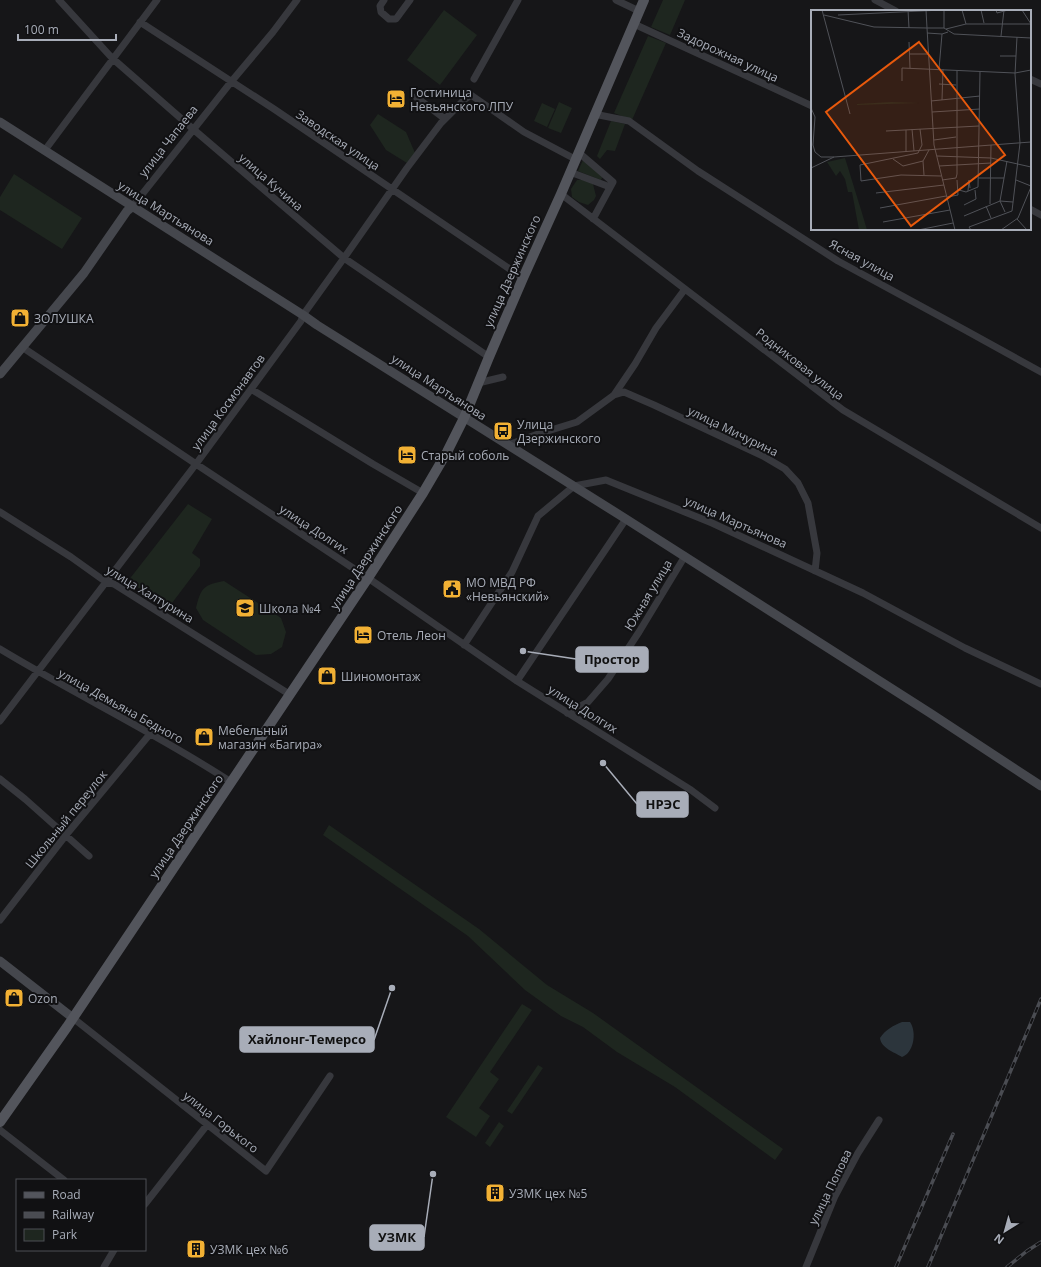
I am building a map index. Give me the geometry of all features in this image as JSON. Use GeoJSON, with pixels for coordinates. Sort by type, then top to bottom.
{"type":"FeatureCollection","features":[{"type":"Feature","properties":{"kind":"main road","name":"улица Дзержинского"},"geometry":{"type":"LineString","coordinates":[[0,1122],[73,1018],[368,578],[423,493],[447,452],[464,418],[488,357],[561,194],[644,0]]}},
{"type":"Feature","properties":{"kind":"main road","name":"улица Мартьянова"},"geometry":{"type":"LineString","coordinates":[[0,122],[317,325],[574,486]]}},
{"type":"Feature","properties":{"kind":"main road","name":"улица Чапаева"},"geometry":{"type":"LineString","coordinates":[[0,374],[84,273],[127,211],[132,207]]}},
{"type":"Feature","properties":{"kind":"main road"},"geometry":{"type":"LineString","coordinates":[[574,486],[930,713],[1041,786]]}},
{"type":"Feature","properties":{"kind":"main road"},"geometry":{"type":"LineString","coordinates":[[2,965],[73,1018]]}},
{"type":"Feature","properties":{"kind":"street","name":"улица Кучина"},"geometry":{"type":"LineString","coordinates":[[59,0],[112,58],[344,258],[488,357]]}},
{"type":"Feature","properties":{"kind":"street"},"geometry":{"type":"LineString","coordinates":[[45,150],[112,58],[157,0]]}},
{"type":"Feature","properties":{"kind":"street","name":"улица Чапаева"},"geometry":{"type":"LineString","coordinates":[[132,207],[297,0]]}},
{"type":"Feature","properties":{"kind":"street"},"geometry":{"type":"LineString","coordinates":[[384,0],[380,6],[381,12],[389,19],[396,19],[410,0]]}},
{"type":"Feature","properties":{"kind":"street"},"geometry":{"type":"LineString","coordinates":[[474,78],[518,0]]}},
{"type":"Feature","properties":{"kind":"street"},"geometry":{"type":"LineString","coordinates":[[616,0],[639,11]]}},
{"type":"Feature","properties":{"kind":"street"},"geometry":{"type":"LineString","coordinates":[[875,0],[894,10]]}},
{"type":"Feature","properties":{"kind":"street","name":"Заводская улица"},"geometry":{"type":"LineString","coordinates":[[140,22],[274,109],[523,278]]}},
{"type":"Feature","properties":{"kind":"street","name":"Задорожная улица"},"geometry":{"type":"LineString","coordinates":[[634,24],[811,106]]}},
{"type":"Feature","properties":{"kind":"street"},"geometry":{"type":"LineString","coordinates":[[1031,79],[1041,84]]}},
{"type":"Feature","properties":{"kind":"street","name":"улица Космонавтов"},"geometry":{"type":"LineString","coordinates":[[0,721],[196,464],[301,321],[303,315],[407,168],[445,119],[465,99],[471,96],[524,132],[577,156]]}},
{"type":"Feature","properties":{"kind":"street"},"geometry":{"type":"LineString","coordinates":[[416,97],[445,119]]}},
{"type":"Feature","properties":{"kind":"street","name":"Ясная улица"},"geometry":{"type":"LineString","coordinates":[[594,114],[629,121],[698,171],[838,261],[1041,372]]}},
{"type":"Feature","properties":{"kind":"street"},"geometry":{"type":"LineString","coordinates":[[577,156],[612,182],[593,219]]}},
{"type":"Feature","properties":{"kind":"street"},"geometry":{"type":"LineString","coordinates":[[570,172],[610,187]]}},
{"type":"Feature","properties":{"kind":"street","name":"Родниковая улица"},"geometry":{"type":"LineString","coordinates":[[561,194],[843,410],[1041,528]]}},
{"type":"Feature","properties":{"kind":"street"},"geometry":{"type":"LineString","coordinates":[[1031,210],[1041,215]]}},
{"type":"Feature","properties":{"kind":"street"},"geometry":{"type":"LineString","coordinates":[[508,445],[577,422],[614,395],[635,364],[656,328],[685,289]]}},
{"type":"Feature","properties":{"kind":"street","name":"улица Долгих"},"geometry":{"type":"LineString","coordinates":[[22,347],[368,578],[517,681],[691,790],[715,808]]}},
{"type":"Feature","properties":{"kind":"street"},"geometry":{"type":"LineString","coordinates":[[478,383],[502,377]]}},
{"type":"Feature","properties":{"kind":"street"},"geometry":{"type":"LineString","coordinates":[[251,389],[423,493]]}},
{"type":"Feature","properties":{"kind":"street","name":"улица Мичурина"},"geometry":{"type":"LineString","coordinates":[[614,395],[624,392],[763,456],[785,469],[798,483],[808,503],[817,553],[815,571]]}},
{"type":"Feature","properties":{"kind":"street","name":"улица Мартьянова"},"geometry":{"type":"LineString","coordinates":[[574,486],[606,480],[712,522],[863,593],[965,648],[1041,684]]}},
{"type":"Feature","properties":{"kind":"street"},"geometry":{"type":"LineString","coordinates":[[464,645],[512,572],[538,516],[574,486]]}},
{"type":"Feature","properties":{"kind":"street","name":"улица Халтурина"},"geometry":{"type":"LineString","coordinates":[[0,512],[71,557],[106,582],[114,584],[289,694]]}},
{"type":"Feature","properties":{"kind":"street"},"geometry":{"type":"LineString","coordinates":[[517,681],[626,519]]}},
{"type":"Feature","properties":{"kind":"street","name":"Южная улица"},"geometry":{"type":"LineString","coordinates":[[567,712],[588,702],[608,679],[639,632],[684,556]]}},
{"type":"Feature","properties":{"kind":"street","name":"улица Демьяна Бедного"},"geometry":{"type":"LineString","coordinates":[[0,649],[37,672],[150,734],[231,782]]}},
{"type":"Feature","properties":{"kind":"street","name":"Школьный переулок"},"geometry":{"type":"LineString","coordinates":[[0,920],[66,835],[150,734]]}},
{"type":"Feature","properties":{"kind":"street"},"geometry":{"type":"LineString","coordinates":[[0,779],[25,799],[89,856]]}},
{"type":"Feature","properties":{"kind":"street","name":"улица Горького"},"geometry":{"type":"LineString","coordinates":[[73,1018],[266,1172],[330,1076]]}},
{"type":"Feature","properties":{"kind":"street","name":"улица Попова"},"geometry":{"type":"LineString","coordinates":[[806,1267],[835,1196],[858,1153],[879,1120]]}},
{"type":"Feature","properties":{"kind":"street"},"geometry":{"type":"LineString","coordinates":[[146,1203],[207,1125]]}},
{"type":"Feature","properties":{"kind":"street"},"geometry":{"type":"LineString","coordinates":[[0,1130],[63,1179]]}},
{"type":"Feature","properties":{"kind":"street"},"geometry":{"type":"LineString","coordinates":[[104,1267],[113,1251]]}},
{"type":"Feature","properties":{"kind":"green space"},"geometry":{"type":"Polygon","coordinates":[[[663,0],[685,0],[670,35],[651,27],[663,0]]]}},
{"type":"Feature","properties":{"kind":"green space"},"geometry":{"type":"Polygon","coordinates":[[[444,10],[477,35],[440,85],[407,60],[444,10]]]}},
{"type":"Feature","properties":{"kind":"green space"},"geometry":{"type":"Polygon","coordinates":[[[648,36],[666,43],[632,120],[614,113],[648,36]]]}},
{"type":"Feature","properties":{"kind":"green space"},"geometry":{"type":"Polygon","coordinates":[[[559,102],[572,108],[561,133],[548,128],[559,102]]]}},
{"type":"Feature","properties":{"kind":"green space"},"geometry":{"type":"Polygon","coordinates":[[[542,103],[555,109],[547,127],[534,121],[542,103]]]}},
{"type":"Feature","properties":{"kind":"green space"},"geometry":{"type":"Polygon","coordinates":[[[378,114],[406,132],[415,153],[407,163],[386,150],[370,125],[378,114]]]}},
{"type":"Feature","properties":{"kind":"green space"},"geometry":{"type":"Polygon","coordinates":[[[611,121],[625,124],[615,151],[607,150],[600,159],[597,156],[611,121]]]}},
{"type":"Feature","properties":{"kind":"green space"},"geometry":{"type":"Polygon","coordinates":[[[583,160],[603,176],[601,180],[578,171],[583,160]]]}},
{"type":"Feature","properties":{"kind":"green space"},"geometry":{"type":"Polygon","coordinates":[[[14,174],[82,218],[62,249],[0,210],[0,197],[14,174]]]}},
{"type":"Feature","properties":{"kind":"green space"},"geometry":{"type":"Polygon","coordinates":[[[577,180],[585,180],[593,184],[596,196],[588,205],[579,202],[572,197],[571,189],[577,180]]]}},
{"type":"Feature","properties":{"kind":"green space"},"geometry":{"type":"Polygon","coordinates":[[[188,504],[212,519],[192,553],[200,559],[200,566],[169,607],[128,581],[188,504]]]}},
{"type":"Feature","properties":{"kind":"green space"},"geometry":{"type":"Polygon","coordinates":[[[224,581],[281,618],[286,632],[282,647],[271,654],[256,655],[203,620],[196,608],[204,588],[211,584],[224,581]]]}},
{"type":"Feature","properties":{"kind":"green space"},"geometry":{"type":"Polygon","coordinates":[[[329,825],[479,929],[547,985],[593,1013],[783,1149],[775,1160],[675,1087],[617,1052],[583,1027],[561,1016],[525,990],[468,936],[323,835],[329,825]]]}},
{"type":"Feature","properties":{"kind":"green space"},"geometry":{"type":"Polygon","coordinates":[[[522,1004],[532,1010],[490,1072],[499,1079],[479,1108],[490,1116],[476,1137],[446,1117],[522,1004]]]}},
{"type":"Feature","properties":{"kind":"green space"},"geometry":{"type":"Polygon","coordinates":[[[538,1065],[543,1068],[512,1114],[507,1111],[538,1065]]]}},
{"type":"Feature","properties":{"kind":"green space"},"geometry":{"type":"Polygon","coordinates":[[[499,1122],[504,1126],[490,1147],[485,1143],[499,1122]]]}},
{"type":"Feature","properties":{"kind":"shaded area"},"geometry":{"type":"Polygon","coordinates":[[[902,1022],[910,1022],[914,1036],[912,1047],[906,1055],[902,1057],[885,1047],[880,1038],[890,1028],[902,1022]]]}},
{"type":"Feature","properties":{"kind":"railway"},"geometry":{"type":"LineString","coordinates":[[928,1267],[1041,999]]}},
{"type":"Feature","properties":{"kind":"railway"},"geometry":{"type":"LineString","coordinates":[[896,1267],[953,1134]]}},
{"type":"Feature","properties":{"kind":"railway"},"geometry":{"type":"LineString","coordinates":[[1007,1267],[1041,1242]]}},
{"type":"Feature","properties":{"kind":"place","name":"Гостиница Невьянского ЛПУ"},"geometry":{"type":"Point","coordinates":[396,99]}},
{"type":"Feature","properties":{"kind":"place","name":"ЗОЛУШКА"},"geometry":{"type":"Point","coordinates":[20,318]}},
{"type":"Feature","properties":{"kind":"place","name":"Улица Дзержинского"},"geometry":{"type":"Point","coordinates":[503,431]}},
{"type":"Feature","properties":{"kind":"place","name":"Старый соболь"},"geometry":{"type":"Point","coordinates":[407,455]}},
{"type":"Feature","properties":{"kind":"place","name":"МО МВД РФ «Невьянский»"},"geometry":{"type":"Point","coordinates":[452,589]}},
{"type":"Feature","properties":{"kind":"place","name":"Школа №4"},"geometry":{"type":"Point","coordinates":[245,608]}},
{"type":"Feature","properties":{"kind":"place","name":"Отель Леон"},"geometry":{"type":"Point","coordinates":[363,635]}},
{"type":"Feature","properties":{"kind":"place","name":"Простор"},"geometry":{"type":"Point","coordinates":[523,651]}},
{"type":"Feature","properties":{"kind":"place","name":"Шиномонтаж"},"geometry":{"type":"Point","coordinates":[327,676]}},
{"type":"Feature","properties":{"kind":"place","name":"Мебельный магазин «Багира»"},"geometry":{"type":"Point","coordinates":[204,737]}},
{"type":"Feature","properties":{"kind":"place","name":"НРЭС"},"geometry":{"type":"Point","coordinates":[603,763]}},
{"type":"Feature","properties":{"kind":"place","name":"Хайлонг-Темерсо"},"geometry":{"type":"Point","coordinates":[392,988]}},
{"type":"Feature","properties":{"kind":"place","name":"Ozon"},"geometry":{"type":"Point","coordinates":[14,998]}},
{"type":"Feature","properties":{"kind":"place","name":"УЗМК"},"geometry":{"type":"Point","coordinates":[433,1174]}},
{"type":"Feature","properties":{"kind":"place","name":"УЗМК цех №5"},"geometry":{"type":"Point","coordinates":[495,1193]}},
{"type":"Feature","properties":{"kind":"place","name":"УЗМК цех №6"},"geometry":{"type":"Point","coordinates":[196,1249]}}]}
